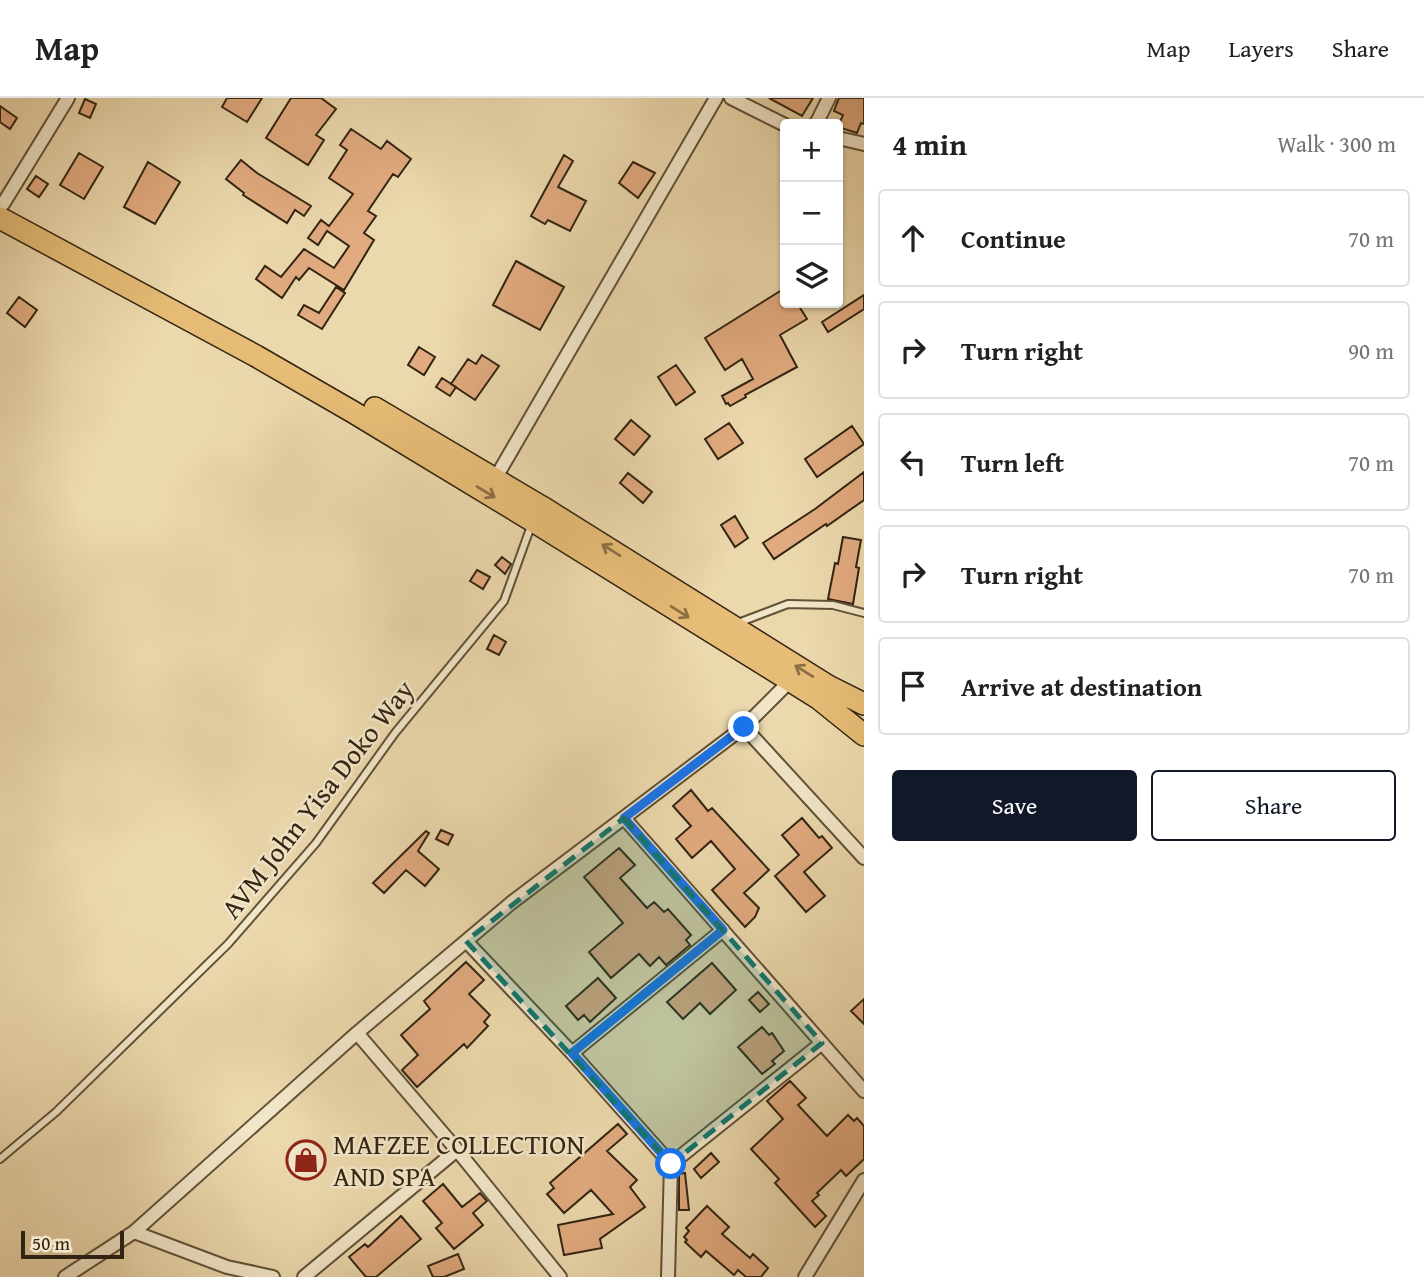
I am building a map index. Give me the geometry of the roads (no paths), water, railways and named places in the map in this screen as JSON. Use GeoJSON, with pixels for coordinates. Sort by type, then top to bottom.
{"type":"FeatureCollection","features":[{"type":"Feature","properties":{"kind":"highway"},"geometry":{"type":"LineString","coordinates":[[1,208],[185,301],[495,479],[828,686],[864,704]]}},
{"type":"Feature","properties":{"kind":"highway"},"geometry":{"type":"LineString","coordinates":[[1,208],[533,521],[818,698],[864,734]]}},
{"type":"Feature","properties":{"kind":"street"},"geometry":{"type":"LineString","coordinates":[[1,208],[68,98]]}},
{"type":"Feature","properties":{"kind":"street"},"geometry":{"type":"LineString","coordinates":[[495,479],[716,98]]}},
{"type":"Feature","properties":{"kind":"street"},"geometry":{"type":"LineString","coordinates":[[731,98],[780,122]]}},
{"type":"Feature","properties":{"kind":"street"},"geometry":{"type":"LineString","coordinates":[[818,119],[829,98]]}},
{"type":"Feature","properties":{"kind":"street"},"geometry":{"type":"LineString","coordinates":[[843,139],[864,144]]}},
{"type":"Feature","properties":{"kind":"street"},"geometry":{"type":"LineString","coordinates":[[65,1277],[134,1232],[357,1033],[511,903],[744,727],[790,681]]}},
{"type":"Feature","properties":{"kind":"street"},"geometry":{"type":"LineString","coordinates":[[744,727],[864,858]]}},
{"type":"Feature","properties":{"kind":"street"},"geometry":{"type":"LineString","coordinates":[[624,818],[864,1091]]}},
{"type":"Feature","properties":{"kind":"street"},"geometry":{"type":"LineString","coordinates":[[572,1053],[723,930]]}},
{"type":"Feature","properties":{"kind":"street"},"geometry":{"type":"LineString","coordinates":[[466,941],[572,1053],[671,1164],[668,1277]]}},
{"type":"Feature","properties":{"kind":"street"},"geometry":{"type":"LineString","coordinates":[[357,1033],[560,1277]]}},
{"type":"Feature","properties":{"kind":"street"},"geometry":{"type":"LineString","coordinates":[[671,1164],[822,1043]]}},
{"type":"Feature","properties":{"kind":"street"},"geometry":{"type":"LineString","coordinates":[[304,1277],[457,1150]]}},
{"type":"Feature","properties":{"kind":"street"},"geometry":{"type":"LineString","coordinates":[[805,1277],[864,1180]]}},
{"type":"Feature","properties":{"kind":"street"},"geometry":{"type":"LineString","coordinates":[[134,1232],[227,1266],[273,1277]]}},
{"type":"Feature","properties":{"kind":"lane","name":"AVM John Yisa Doko Way"},"geometry":{"type":"LineString","coordinates":[[0,1159],[56,1112],[228,944],[316,843],[395,733],[504,600],[533,521]]}},
{"type":"Feature","properties":{"kind":"lane"},"geometry":{"type":"LineString","coordinates":[[732,625],[788,604],[833,606],[864,613]]}},
{"type":"Feature","properties":{"kind":"place","name":"MAFZEE COLLECTION AND SPA"},"geometry":{"type":"Point","coordinates":[306,1160]}}]}
